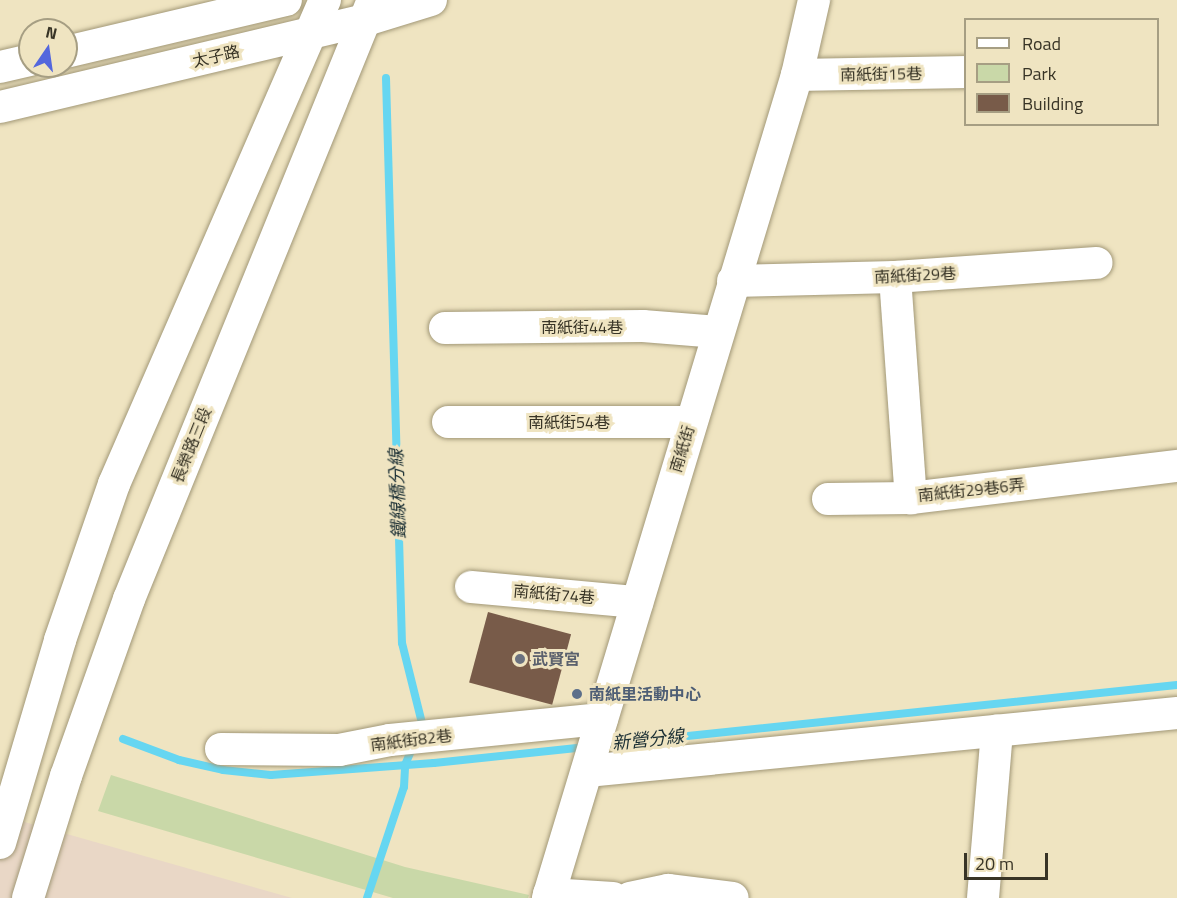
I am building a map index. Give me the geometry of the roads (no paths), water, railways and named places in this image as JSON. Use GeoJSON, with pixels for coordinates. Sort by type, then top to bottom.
{"type":"FeatureCollection","features":[{"type":"Feature","properties":{"kind":"street"},"geometry":{"type":"LineString","coordinates":[[78,49],[286,0]]}},
{"type":"Feature","properties":{"kind":"street"},"geometry":{"type":"LineString","coordinates":[[0,843],[60,640],[114,484],[313,33],[325,0]]}},
{"type":"Feature","properties":{"kind":"street","name":"太子路"},"geometry":{"type":"LineString","coordinates":[[0,107],[313,33],[370,10],[431,0]]}},
{"type":"Feature","properties":{"kind":"street","name":"南紙街"},"geometry":{"type":"LineString","coordinates":[[548,896],[797,75],[814,0]]}},
{"type":"Feature","properties":{"kind":"street","name":"長榮路三段"},"geometry":{"type":"LineString","coordinates":[[28,898],[66,776],[129,599],[370,10]]}},
{"type":"Feature","properties":{"kind":"street"},"geometry":{"type":"LineString","coordinates":[[0,67],[18,63]]}},
{"type":"Feature","properties":{"kind":"street","name":"南紙街15巷"},"geometry":{"type":"LineString","coordinates":[[797,75],[964,72]]}},
{"type":"Feature","properties":{"kind":"street","name":"南紙街29巷"},"geometry":{"type":"LineString","coordinates":[[733,281],[895,277],[1097,263]]}},
{"type":"Feature","properties":{"kind":"street","name":"南紙街29巷6弄"},"geometry":{"type":"LineString","coordinates":[[895,277],[911,498],[1177,466]]}},
{"type":"Feature","properties":{"kind":"street","name":"南紙街44巷"},"geometry":{"type":"LineString","coordinates":[[445,328],[643,326],[718,332]]}},
{"type":"Feature","properties":{"kind":"street","name":"南紙街54巷"},"geometry":{"type":"LineString","coordinates":[[448,422],[691,422]]}},
{"type":"Feature","properties":{"kind":"street"},"geometry":{"type":"LineString","coordinates":[[828,499],[911,498]]}},
{"type":"Feature","properties":{"kind":"street","name":"南紙街74巷"},"geometry":{"type":"LineString","coordinates":[[471,587],[637,602]]}},
{"type":"Feature","properties":{"kind":"street"},"geometry":{"type":"LineString","coordinates":[[587,771],[1177,713]]}},
{"type":"Feature","properties":{"kind":"street","name":"南紙街82巷"},"geometry":{"type":"LineString","coordinates":[[221,749],[339,750],[390,740],[602,719]]}},
{"type":"Feature","properties":{"kind":"street"},"geometry":{"type":"LineString","coordinates":[[983,898],[997,731]]}},
{"type":"Feature","properties":{"kind":"street"},"geometry":{"type":"LineString","coordinates":[[630,898],[668,890],[733,898]]}},
{"type":"Feature","properties":{"kind":"street"},"geometry":{"type":"LineString","coordinates":[[548,896],[613,898]]}},
{"type":"Feature","properties":{"kind":"waterway","name":"鐵線橋分線"},"geometry":{"type":"LineString","coordinates":[[386,78],[402,643],[422,723],[419,729]]}},
{"type":"Feature","properties":{"kind":"waterway","name":"新營分線"},"geometry":{"type":"LineString","coordinates":[[602,745],[1177,685]]}},
{"type":"Feature","properties":{"kind":"waterway","name":"新營分線"},"geometry":{"type":"LineString","coordinates":[[123,739],[179,760],[223,770],[271,775],[434,763],[586,747]]}},
{"type":"Feature","properties":{"kind":"waterway","name":"鐵線橋分線"},"geometry":{"type":"LineString","coordinates":[[367,898],[404,787],[405,765],[414,744]]}},
{"type":"Feature","properties":{"kind":"place","name":"武賢宮"},"geometry":{"type":"Point","coordinates":[520,659]}},
{"type":"Feature","properties":{"kind":"place","name":"南紙里活動中心"},"geometry":{"type":"Point","coordinates":[577,694]}}]}
